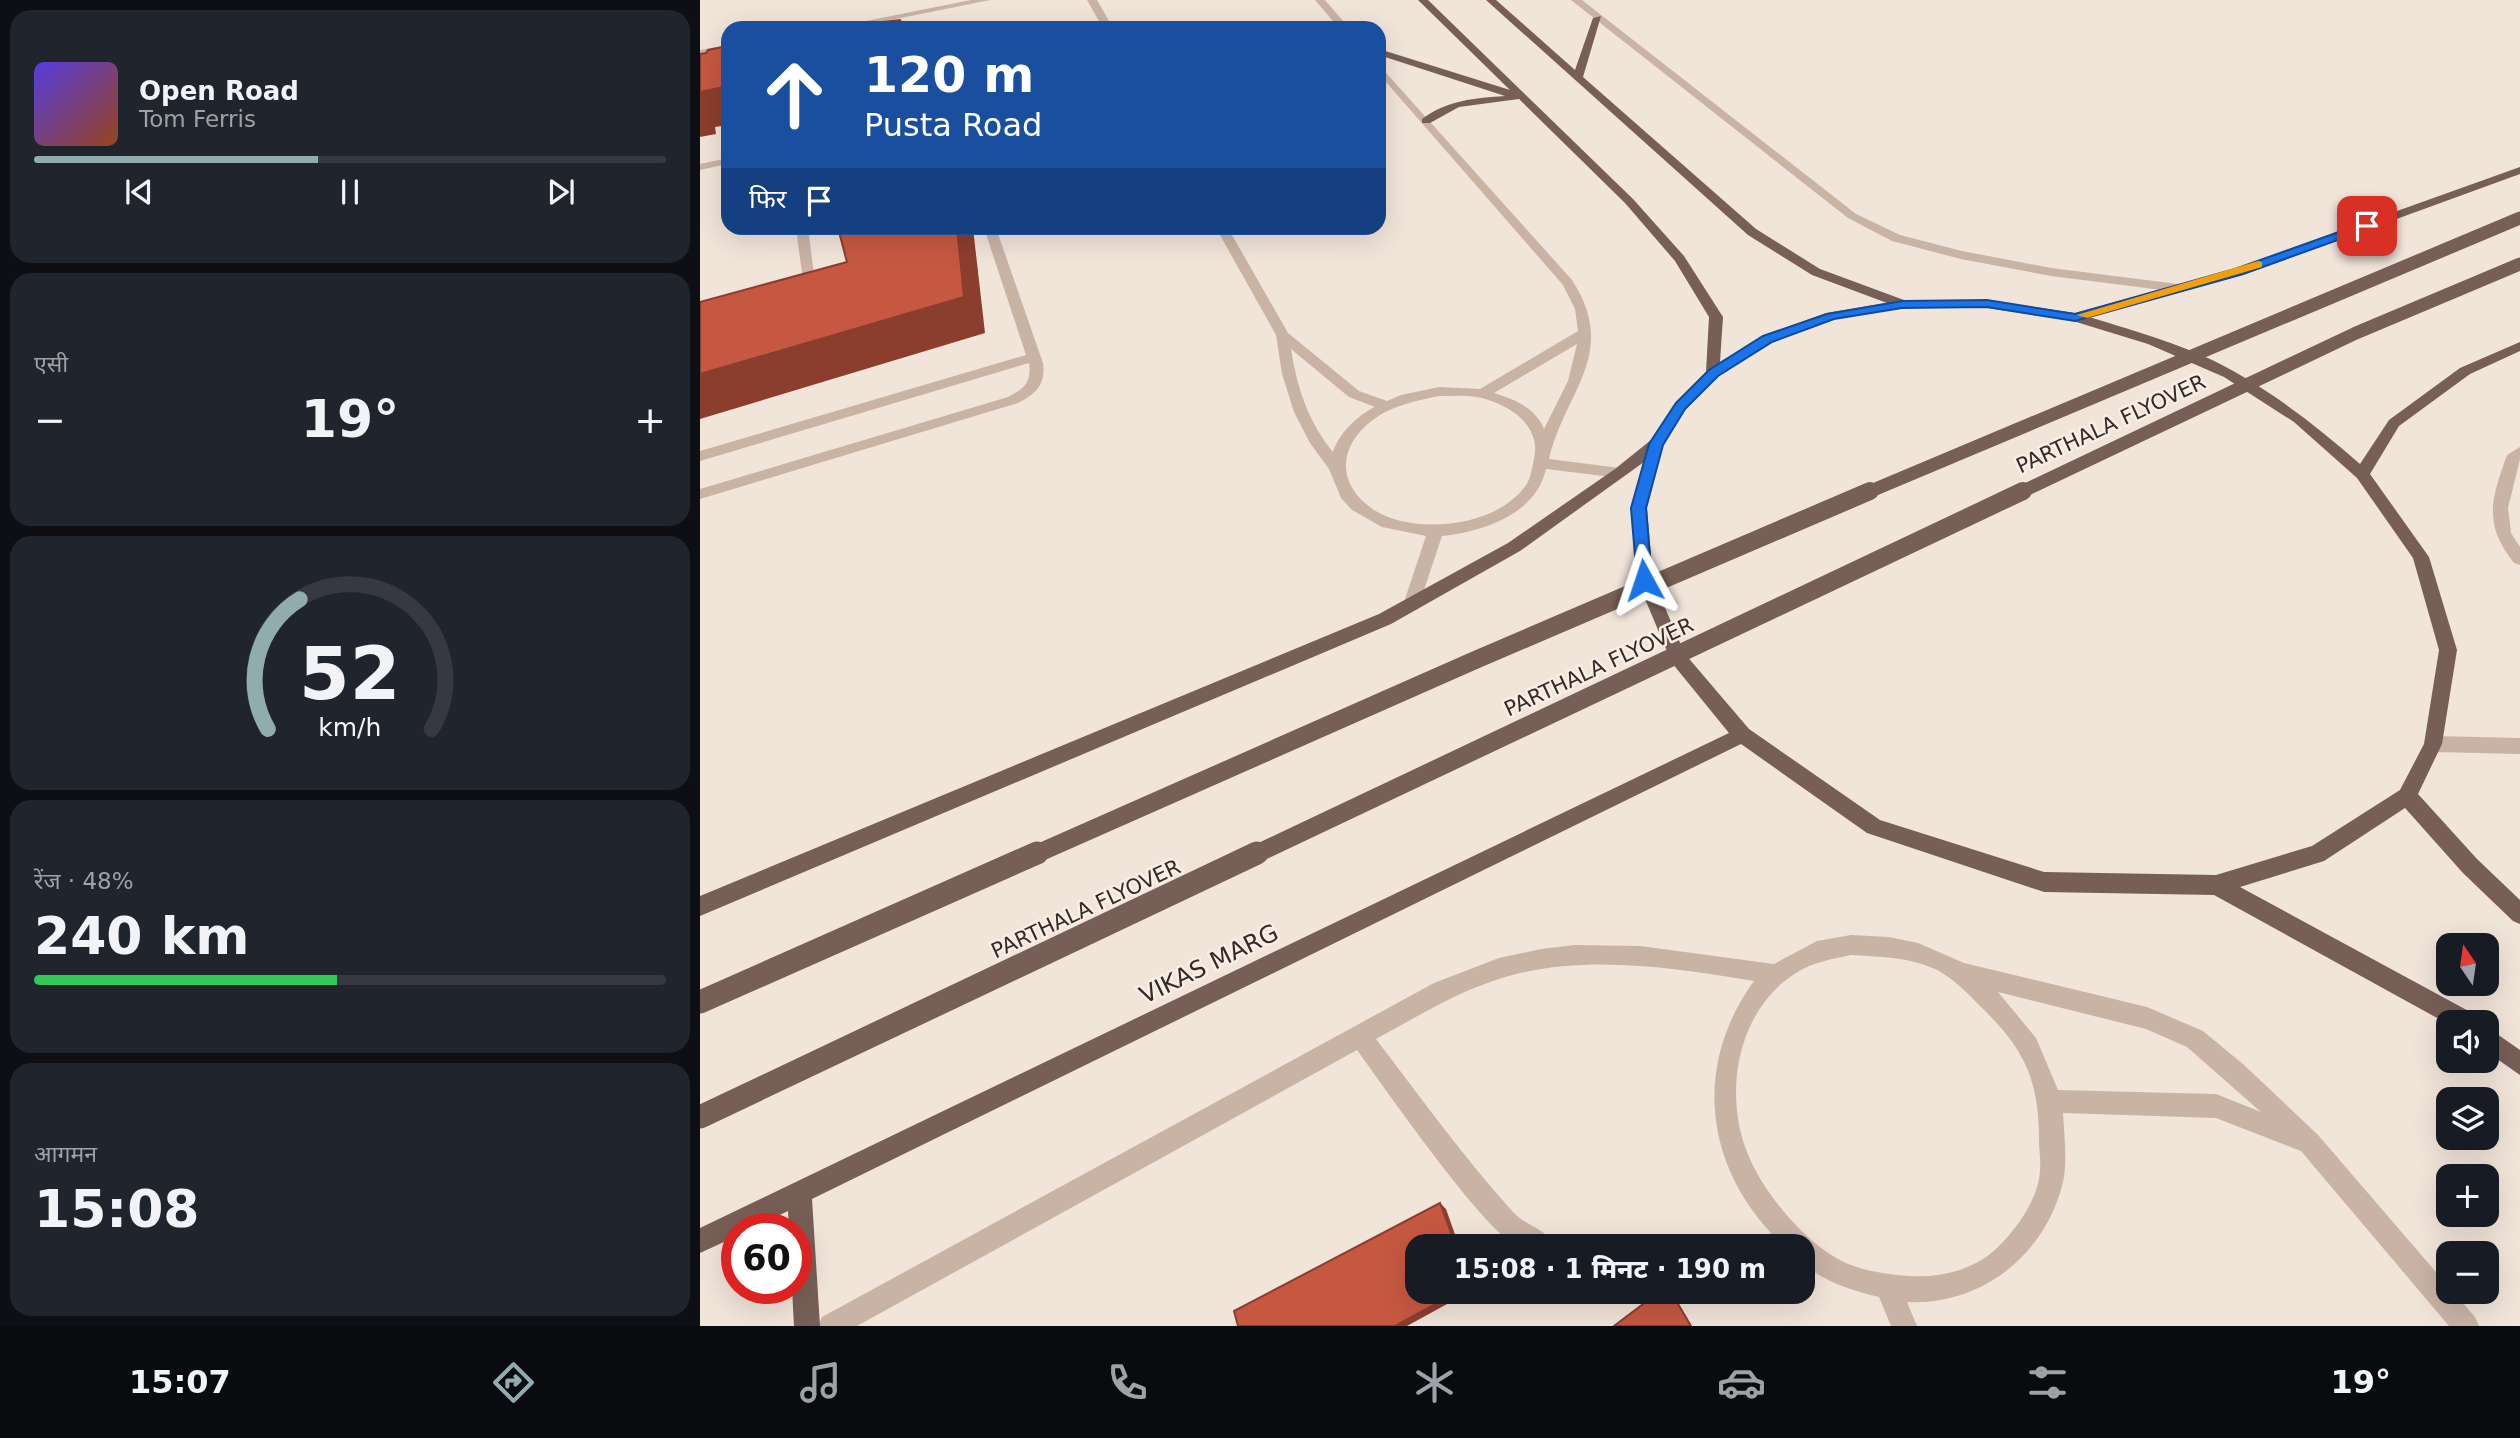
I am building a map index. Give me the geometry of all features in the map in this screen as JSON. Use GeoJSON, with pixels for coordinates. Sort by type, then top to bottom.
{"type":"FeatureCollection","features":[{"type":"Feature","properties":{"kind":"main road"},"geometry":{"type":"LineString","coordinates":[[1423,0],[1629,201],[1680,260],[1716,317],[1713,373]]}},
{"type":"Feature","properties":{"kind":"main road"},"geometry":{"type":"LineString","coordinates":[[1491,0],[1752,232],[1815,272],[1902,304]]}},
{"type":"Feature","properties":{"kind":"main road"},"geometry":{"type":"LineString","coordinates":[[1578,77],[1598,18]]}},
{"type":"Feature","properties":{"kind":"main road"},"geometry":{"type":"LineString","coordinates":[[1386,54],[1521,97]]}},
{"type":"Feature","properties":{"kind":"main road"},"geometry":{"type":"LineString","coordinates":[[1426,121],[1437,111],[1462,103],[1521,97]]}},
{"type":"Feature","properties":{"kind":"main road"},"geometry":{"type":"LineString","coordinates":[[2075,317],[2239,272],[2520,170]]}},
{"type":"Feature","properties":{"kind":"main road","name":"PARTHALA FLYOVER"},"geometry":{"type":"LineString","coordinates":[[700,1002],[1473,660],[2136,377],[2520,218]]}},
{"type":"Feature","properties":{"kind":"main road","name":"PARTHALA FLYOVER"},"geometry":{"type":"LineString","coordinates":[[700,1117],[2356,333],[2520,264]]}},
{"type":"Feature","properties":{"kind":"main road"},"geometry":{"type":"LineString","coordinates":[[700,906],[1279,664],[1411,605],[1514,547],[1620,474],[1656,444],[1681,406],[1713,373],[1768,339],[1831,316],[1902,304],[1987,304],[2075,317],[2153,341],[2229,374],[2299,419],[2362,474],[2421,557],[2448,650],[2433,744],[2407,796],[2317,855],[2216,885],[2044,882],[1874,827],[1742,735],[1678,657],[1644,580],[1639,508],[1656,444]]}},
{"type":"Feature","properties":{"kind":"main road"},"geometry":{"type":"LineString","coordinates":[[2362,474],[2394,424],[2465,371],[2520,346]]}},
{"type":"Feature","properties":{"kind":"main road","name":"VIKAS MARG"},"geometry":{"type":"LineString","coordinates":[[700,1241],[1742,735]]}},
{"type":"Feature","properties":{"kind":"main road"},"geometry":{"type":"LineString","coordinates":[[2407,796],[2470,866],[2520,914]]}},
{"type":"Feature","properties":{"kind":"main road"},"geometry":{"type":"LineString","coordinates":[[2216,885],[2449,1010]]}},
{"type":"Feature","properties":{"kind":"main road"},"geometry":{"type":"LineString","coordinates":[[2499,1047],[2520,1064]]}},
{"type":"Feature","properties":{"kind":"main road"},"geometry":{"type":"LineString","coordinates":[[799,1193],[807,1326]]}},
{"type":"Feature","properties":{"kind":"street"},"geometry":{"type":"LineString","coordinates":[[923,0],[926,11]]}},
{"type":"Feature","properties":{"kind":"street"},"geometry":{"type":"LineString","coordinates":[[873,21],[985,0]]}},
{"type":"Feature","properties":{"kind":"street"},"geometry":{"type":"LineString","coordinates":[[1092,0],[1104,21]]}},
{"type":"Feature","properties":{"kind":"street"},"geometry":{"type":"LineString","coordinates":[[1320,0],[1338,21]]}},
{"type":"Feature","properties":{"kind":"street"},"geometry":{"type":"LineString","coordinates":[[1576,0],[1852,216],[1896,238],[1961,255],[2051,272],[2178,288]]}},
{"type":"Feature","properties":{"kind":"street"},"geometry":{"type":"LineString","coordinates":[[700,53],[721,49]]}},
{"type":"Feature","properties":{"kind":"street"},"geometry":{"type":"LineString","coordinates":[[1386,76],[1568,283],[1583,312],[1580,370],[1544,444]]}},
{"type":"Feature","properties":{"kind":"street"},"geometry":{"type":"LineString","coordinates":[[700,167],[721,162]]}},
{"type":"Feature","properties":{"kind":"street"},"geometry":{"type":"LineString","coordinates":[[780,296],[799,285],[808,274],[803,235]]}},
{"type":"Feature","properties":{"kind":"street"},"geometry":{"type":"LineString","coordinates":[[700,494],[1013,400],[1030,392],[1038,373],[991,235]]}},
{"type":"Feature","properties":{"kind":"street"},"geometry":{"type":"LineString","coordinates":[[1226,235],[1283,335],[1354,394],[1385,405]]}},
{"type":"Feature","properties":{"kind":"street"},"geometry":{"type":"LineString","coordinates":[[1283,335],[1287,371],[1312,434],[1338,468],[1345,493],[1364,513],[1394,526],[1436,530],[1463,528],[1501,513],[1517,503],[1535,485],[1544,464],[1544,444],[1538,426],[1524,412],[1505,400],[1483,393],[1450,389],[1416,393],[1385,405],[1360,422],[1343,444],[1338,468]]}},
{"type":"Feature","properties":{"kind":"street"},"geometry":{"type":"LineString","coordinates":[[1483,393],[1583,335]]}},
{"type":"Feature","properties":{"kind":"street"},"geometry":{"type":"LineString","coordinates":[[700,456],[1033,357]]}},
{"type":"Feature","properties":{"kind":"street"},"geometry":{"type":"LineString","coordinates":[[2520,452],[2514,455],[2497,507],[2508,546],[2520,559]]}},
{"type":"Feature","properties":{"kind":"street"},"geometry":{"type":"LineString","coordinates":[[1544,464],[1620,474]]}},
{"type":"Feature","properties":{"kind":"street"},"geometry":{"type":"LineString","coordinates":[[1411,605],[1436,530]]}},
{"type":"Feature","properties":{"kind":"street"},"geometry":{"type":"LineString","coordinates":[[2433,744],[2520,746]]}},
{"type":"Feature","properties":{"kind":"street"},"geometry":{"type":"LineString","coordinates":[[1784,1234],[1744,1175],[1726,1116],[1726,1062],[1743,1012],[1773,974],[1814,951],[1861,942],[1911,950],[1960,972],[2147,1018],[2195,1039],[2236,1073],[2310,1143],[2466,1326]]}},
{"type":"Feature","properties":{"kind":"street"},"geometry":{"type":"LineString","coordinates":[[831,1326],[1442,991],[1504,966],[1554,957],[1670,957],[1773,974]]}},
{"type":"Feature","properties":{"kind":"street"},"geometry":{"type":"LineString","coordinates":[[1815,1260],[1829,1269],[1888,1289],[1945,1290],[1995,1268],[2032,1228],[2052,1177],[2051,1101],[2037,1063],[2022,1036],[2004,1011],[1960,972]]}},
{"type":"Feature","properties":{"kind":"street"},"geometry":{"type":"LineString","coordinates":[[1360,1036],[1469,1181],[1512,1229],[1521,1234]]}},
{"type":"Feature","properties":{"kind":"street"},"geometry":{"type":"LineString","coordinates":[[2051,1101],[2216,1106],[2310,1143]]}},
{"type":"Feature","properties":{"kind":"street"},"geometry":{"type":"LineString","coordinates":[[1888,1289],[1904,1326]]}},
{"type":"Feature","properties":{"kind":"building"},"geometry":{"type":"Polygon","coordinates":[[[721,47],[721,88],[700,92],[700,54],[721,47]]]}},
{"type":"Feature","properties":{"kind":"building"},"geometry":{"type":"Polygon","coordinates":[[[840,235],[958,235],[964,297],[700,374],[700,302],[847,262],[840,235]]]}},
{"type":"Feature","properties":{"kind":"building"},"geometry":{"type":"Polygon","coordinates":[[[1440,1203],[1452,1234],[1405,1234],[1405,1304],[1436,1304],[1395,1326],[1238,1326],[1234,1311],[1440,1203]]]}},
{"type":"Feature","properties":{"kind":"building"},"geometry":{"type":"Polygon","coordinates":[[[1643,1304],[1678,1304],[1691,1326],[1614,1326],[1643,1304]]]}},
{"type":"Feature","properties":{"kind":"slow traffic"},"geometry":{"type":"LineString","coordinates":[[2083,315],[2258,265]]}},
{"type":"Feature","properties":{"kind":"route"},"geometry":{"type":"LineString","coordinates":[[1644,580],[1639,508],[1656,444],[1681,406],[1713,373],[1768,339],[1831,316],[1902,304],[1987,304],[2075,317],[2239,272],[2367,226]]}}]}
